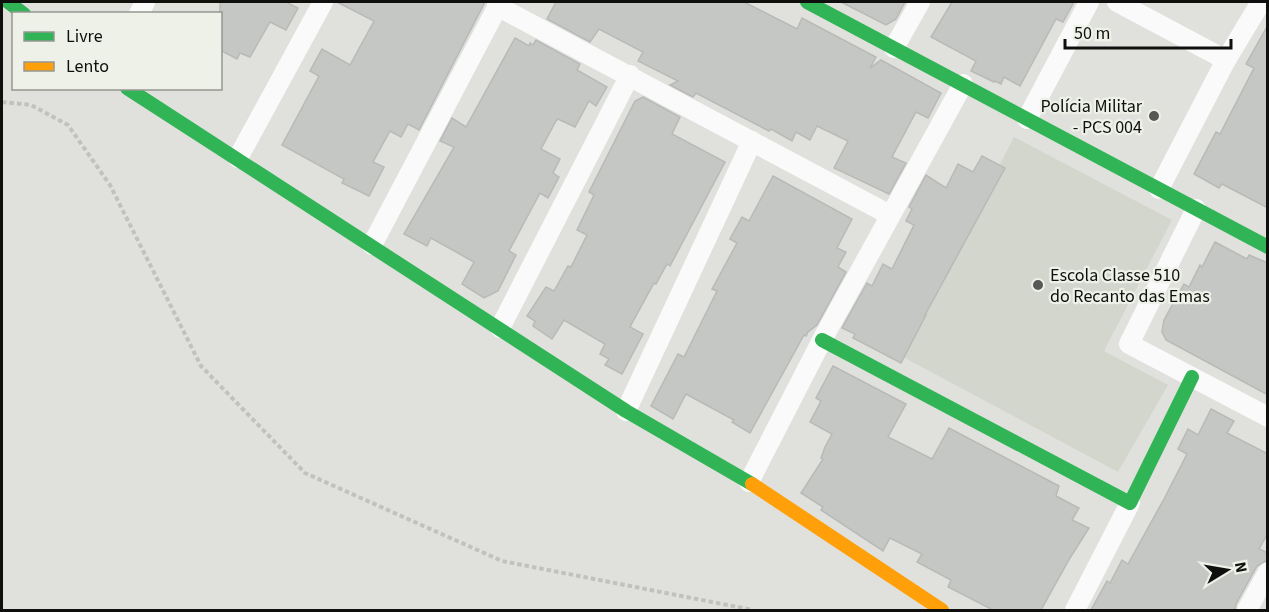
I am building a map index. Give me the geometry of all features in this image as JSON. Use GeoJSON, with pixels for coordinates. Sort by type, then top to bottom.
{"type":"FeatureCollection","features":[{"type":"Feature","properties":{"kind":"street"},"geometry":{"type":"LineString","coordinates":[[8,2],[21,12]]}},
{"type":"Feature","properties":{"kind":"street"},"geometry":{"type":"LineString","coordinates":[[238,158],[323,2]]}},
{"type":"Feature","properties":{"kind":"street"},"geometry":{"type":"LineString","coordinates":[[807,2],[1268,247]]}},
{"type":"Feature","properties":{"kind":"street"},"geometry":{"type":"LineString","coordinates":[[894,48],[920,2]]}},
{"type":"Feature","properties":{"kind":"street"},"geometry":{"type":"LineString","coordinates":[[1027,119],[1089,2]]}},
{"type":"Feature","properties":{"kind":"street"},"geometry":{"type":"LineString","coordinates":[[1117,2],[1226,60]]}},
{"type":"Feature","properties":{"kind":"street"},"geometry":{"type":"LineString","coordinates":[[1159,189],[1226,60],[1261,2]]}},
{"type":"Feature","properties":{"kind":"street"},"geometry":{"type":"LineString","coordinates":[[372,244],[498,4],[890,215]]}},
{"type":"Feature","properties":{"kind":"street"},"geometry":{"type":"LineString","coordinates":[[500,328],[630,75]]}},
{"type":"Feature","properties":{"kind":"street"},"geometry":{"type":"LineString","coordinates":[[749,482],[822,340],[963,84]]}},
{"type":"Feature","properties":{"kind":"street"},"geometry":{"type":"LineString","coordinates":[[130,90],[372,244],[626,411],[749,482],[942,610]]}},
{"type":"Feature","properties":{"kind":"street"},"geometry":{"type":"LineString","coordinates":[[626,411],[752,141]]}},
{"type":"Feature","properties":{"kind":"street"},"geometry":{"type":"LineString","coordinates":[[1196,209],[1129,344],[1268,417]]}},
{"type":"Feature","properties":{"kind":"street"},"geometry":{"type":"LineString","coordinates":[[822,340],[1130,503]]}},
{"type":"Feature","properties":{"kind":"street"},"geometry":{"type":"LineString","coordinates":[[1075,610],[1192,377]]}},
{"type":"Feature","properties":{"kind":"street"},"geometry":{"type":"LineString","coordinates":[[1247,610],[1268,572]]}},
{"type":"Feature","properties":{"kind":"path"},"geometry":{"type":"LineString","coordinates":[[2,102],[31,105],[68,124],[110,185],[201,366],[305,473],[502,561],[753,610]]}},
{"type":"Feature","properties":{"kind":"shaded area","name":"Escola Classe 510 do Recanto das Emas"},"geometry":{"type":"Polygon","coordinates":[[[1014,137],[1172,220],[1104,351],[1168,385],[1118,472],[901,356],[1014,137]]]}},
{"type":"Feature","properties":{"kind":"building"},"geometry":{"type":"Polygon","coordinates":[[[220,2],[286,2],[298,8],[286,30],[270,22],[250,57],[240,53],[237,59],[222,51],[222,12],[220,12],[220,2]]]}},
{"type":"Feature","properties":{"kind":"building"},"geometry":{"type":"Polygon","coordinates":[[[337,2],[485,2],[419,130],[408,124],[401,137],[390,131],[373,162],[384,167],[369,196],[342,183],[344,179],[282,145],[319,76],[310,71],[322,49],[350,65],[374,21],[337,2]]]}},
{"type":"Feature","properties":{"kind":"building"},"geometry":{"type":"Polygon","coordinates":[[[556,2],[744,2],[797,29],[802,18],[876,57],[870,68],[881,60],[941,93],[928,118],[916,112],[892,157],[906,163],[889,194],[834,168],[848,141],[817,126],[810,140],[796,132],[792,141],[696,93],[693,97],[670,85],[678,81],[638,61],[643,52],[599,29],[590,42],[547,19],[556,2]]]}},
{"type":"Feature","properties":{"kind":"building"},"geometry":{"type":"Polygon","coordinates":[[[841,2],[905,2],[896,19],[886,25],[841,2]]]}},
{"type":"Feature","properties":{"kind":"building"},"geometry":{"type":"Polygon","coordinates":[[[952,2],[1074,2],[1063,22],[1056,19],[1020,86],[1004,77],[1001,84],[971,71],[976,61],[931,37],[952,2]]]}},
{"type":"Feature","properties":{"kind":"building"},"geometry":{"type":"Polygon","coordinates":[[[1268,25],[1268,208],[1222,184],[1219,188],[1194,174],[1216,132],[1220,134],[1254,68],[1246,64],[1268,25]]]}},
{"type":"Feature","properties":{"kind":"building"},"geometry":{"type":"Polygon","coordinates":[[[515,38],[529,46],[530,43],[533,45],[536,40],[580,64],[577,70],[607,87],[596,106],[589,101],[575,127],[558,119],[556,121],[541,149],[560,159],[553,173],[559,177],[548,198],[540,193],[509,251],[516,255],[498,291],[484,298],[462,284],[474,262],[431,238],[427,246],[404,234],[454,147],[440,141],[452,118],[466,127],[515,38]]]}},
{"type":"Feature","properties":{"kind":"building"},"geometry":{"type":"Polygon","coordinates":[[[643,97],[680,117],[672,134],[725,162],[670,266],[667,264],[656,284],[654,283],[630,327],[643,334],[622,374],[605,365],[609,359],[600,354],[605,344],[564,320],[552,339],[533,326],[535,321],[527,316],[546,287],[554,291],[568,266],[571,267],[587,235],[577,230],[594,195],[589,192],[635,101],[643,97]]]}},
{"type":"Feature","properties":{"kind":"building"},"geometry":{"type":"Polygon","coordinates":[[[982,156],[1005,168],[901,363],[853,338],[855,334],[842,328],[867,283],[872,286],[883,264],[892,269],[914,225],[906,221],[912,209],[909,207],[926,175],[946,188],[958,164],[973,172],[982,156]]]}},
{"type":"Feature","properties":{"kind":"building"},"geometry":{"type":"Polygon","coordinates":[[[773,176],[852,219],[837,248],[846,252],[838,267],[846,272],[817,325],[806,336],[804,335],[750,433],[732,422],[734,420],[686,394],[673,419],[651,406],[678,354],[684,357],[717,291],[712,289],[737,243],[730,239],[742,217],[749,221],[773,176]]]}},
{"type":"Feature","properties":{"kind":"building"},"geometry":{"type":"Polygon","coordinates":[[[1215,242],[1247,259],[1249,255],[1268,263],[1268,395],[1166,340],[1162,332],[1164,320],[1184,284],[1189,287],[1215,242]]]}},
{"type":"Feature","properties":{"kind":"building"},"geometry":{"type":"Polygon","coordinates":[[[833,366],[906,404],[888,437],[932,459],[949,428],[1059,486],[1056,496],[1079,508],[1072,520],[1089,528],[1041,610],[993,610],[948,587],[951,580],[917,562],[922,554],[890,538],[883,551],[821,510],[823,507],[801,493],[823,459],[821,458],[832,434],[810,422],[821,401],[816,398],[833,366]]]}},
{"type":"Feature","properties":{"kind":"building"},"geometry":{"type":"Polygon","coordinates":[[[1211,409],[1234,421],[1227,433],[1268,454],[1268,533],[1259,549],[1268,553],[1268,560],[1257,566],[1235,610],[1091,610],[1107,581],[1110,583],[1122,560],[1128,564],[1164,499],[1187,454],[1178,449],[1188,429],[1198,435],[1211,409]]]}},
{"type":"Feature","properties":{"kind":"traffic: fast"},"geometry":{"type":"LineString","coordinates":[[8,2],[21,12]]}},
{"type":"Feature","properties":{"kind":"traffic: fast"},"geometry":{"type":"LineString","coordinates":[[807,2],[1268,247]]}},
{"type":"Feature","properties":{"kind":"traffic: fast"},"geometry":{"type":"LineString","coordinates":[[130,90],[626,411],[752,484]]}},
{"type":"Feature","properties":{"kind":"traffic: fast"},"geometry":{"type":"LineString","coordinates":[[822,340],[1130,503],[1192,377]]}},
{"type":"Feature","properties":{"kind":"traffic: slow"},"geometry":{"type":"LineString","coordinates":[[752,484],[942,610]]}},
{"type":"Feature","properties":{"kind":"place","name":"Polícia Militar - PCS 004"},"geometry":{"type":"Point","coordinates":[1154,116]}},
{"type":"Feature","properties":{"kind":"place","name":"Escola Classe 510 do Recanto das Emas"},"geometry":{"type":"Point","coordinates":[1038,285]}}]}
